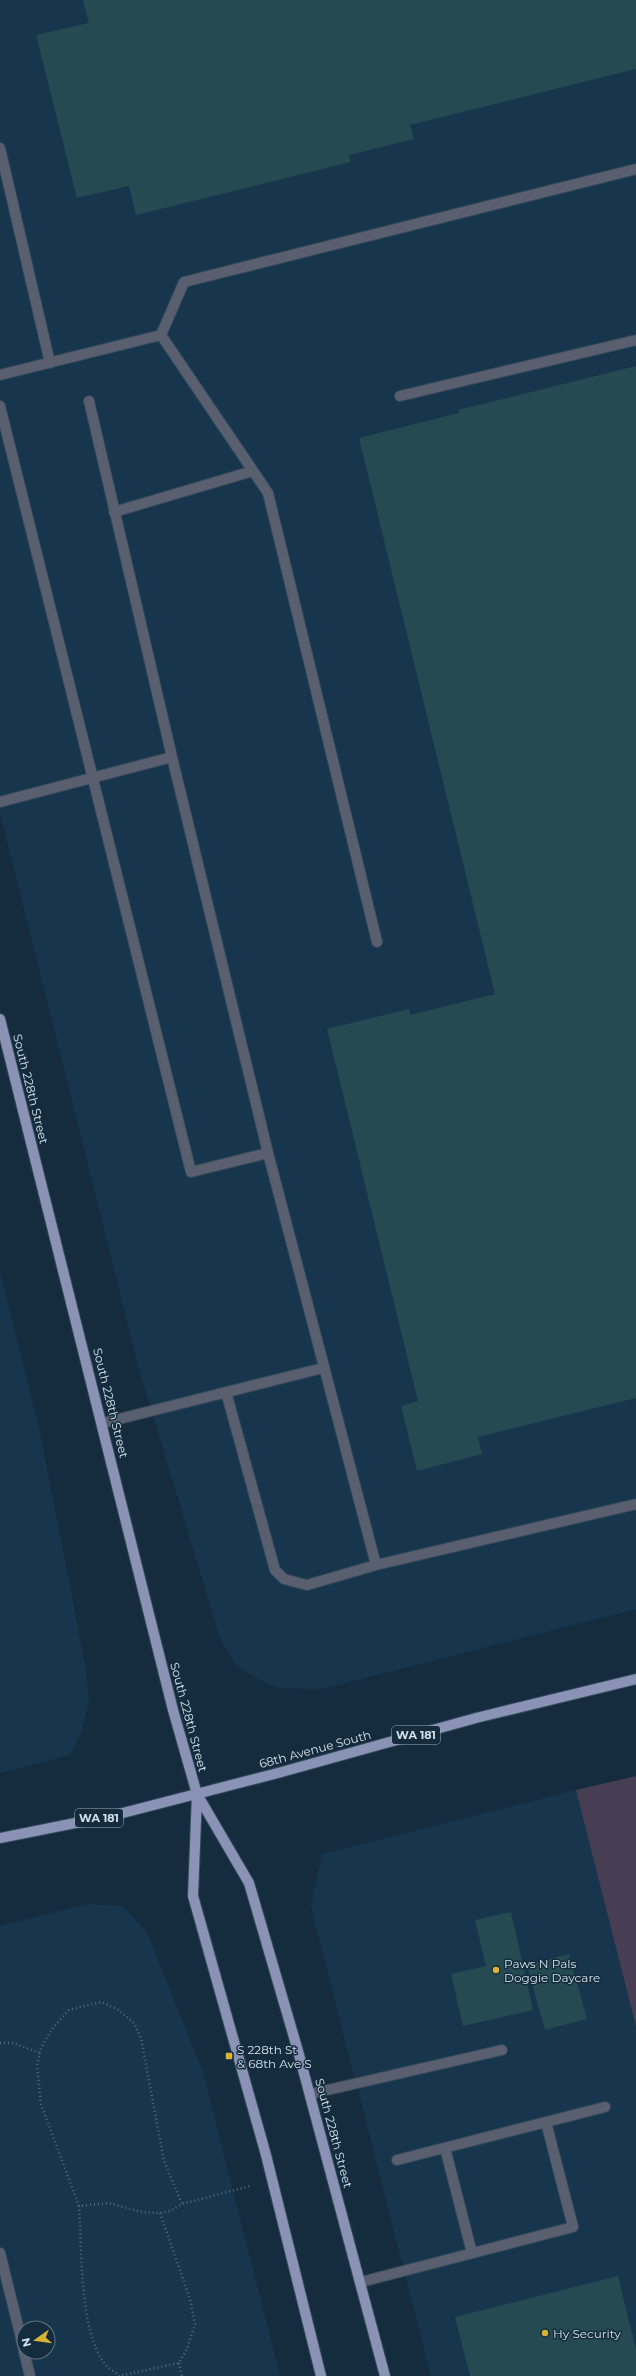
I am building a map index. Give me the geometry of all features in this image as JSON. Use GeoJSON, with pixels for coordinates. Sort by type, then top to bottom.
{"type":"FeatureCollection","features":[{"type":"Feature","properties":{"kind":"main road","name":"South 228th Street"},"geometry":{"type":"LineString","coordinates":[[0,1019],[173,1710],[197,1794],[249,1883],[310,2094],[385,2376]]}},
{"type":"Feature","properties":{"kind":"main road","name":"68th Avenue South"},"geometry":{"type":"LineString","coordinates":[[0,1838],[115,1815],[476,1718],[636,1679]]}},
{"type":"Feature","properties":{"kind":"main road","name":"South 228th Street"},"geometry":{"type":"LineString","coordinates":[[197,1794],[193,1896],[272,2180],[321,2376]]}},
{"type":"Feature","properties":{"kind":"lane"},"geometry":{"type":"LineString","coordinates":[[0,148],[50,363]]}},
{"type":"Feature","properties":{"kind":"lane"},"geometry":{"type":"LineString","coordinates":[[161,335],[184,282],[636,169]]}},
{"type":"Feature","properties":{"kind":"lane"},"geometry":{"type":"LineString","coordinates":[[0,375],[161,335]]}},
{"type":"Feature","properties":{"kind":"lane"},"geometry":{"type":"LineString","coordinates":[[161,335],[268,493],[377,942]]}},
{"type":"Feature","properties":{"kind":"lane"},"geometry":{"type":"LineString","coordinates":[[400,396],[636,340]]}},
{"type":"Feature","properties":{"kind":"lane"},"geometry":{"type":"LineString","coordinates":[[89,401],[172,757],[268,1153],[323,1368],[376,1565]]}},
{"type":"Feature","properties":{"kind":"lane"},"geometry":{"type":"LineString","coordinates":[[0,406],[91,778],[191,1172],[268,1153]]}},
{"type":"Feature","properties":{"kind":"lane"},"geometry":{"type":"LineString","coordinates":[[114,512],[253,471]]}},
{"type":"Feature","properties":{"kind":"lane"},"geometry":{"type":"LineString","coordinates":[[0,802],[172,757]]}},
{"type":"Feature","properties":{"kind":"lane"},"geometry":{"type":"LineString","coordinates":[[102,1423],[323,1368]]}},
{"type":"Feature","properties":{"kind":"lane"},"geometry":{"type":"LineString","coordinates":[[226,1392],[275,1570],[284,1579],[307,1585],[376,1565],[636,1504]]}},
{"type":"Feature","properties":{"kind":"lane"},"geometry":{"type":"LineString","coordinates":[[310,2094],[502,2050]]}},
{"type":"Feature","properties":{"kind":"lane"},"geometry":{"type":"LineString","coordinates":[[397,2160],[605,2107]]}},
{"type":"Feature","properties":{"kind":"lane"},"geometry":{"type":"LineString","coordinates":[[361,2282],[573,2227],[546,2122]]}},
{"type":"Feature","properties":{"kind":"lane"},"geometry":{"type":"LineString","coordinates":[[445,2148],[472,2254]]}},
{"type":"Feature","properties":{"kind":"lane"},"geometry":{"type":"LineString","coordinates":[[0,2253],[16,2320]]}},
{"type":"Feature","properties":{"kind":"lane"},"geometry":{"type":"LineString","coordinates":[[26,2360],[30,2376]]}},
{"type":"Feature","properties":{"kind":"path"},"geometry":{"type":"LineString","coordinates":[[179,2363],[119,2376],[105,2364],[92,2338],[86,2316],[79,2206],[41,2104],[37,2066],[40,2053],[52,2029],[69,2010],[101,2002],[117,2009],[134,2023],[141,2038],[147,2061],[164,2160],[182,2204]]}},
{"type":"Feature","properties":{"kind":"path"},"geometry":{"type":"LineString","coordinates":[[0,2043],[13,2043],[40,2053]]}},
{"type":"Feature","properties":{"kind":"path"},"geometry":{"type":"LineString","coordinates":[[79,2206],[108,2203],[142,2212],[160,2214],[170,2211],[182,2204],[272,2180]]}},
{"type":"Feature","properties":{"kind":"path"},"geometry":{"type":"LineString","coordinates":[[160,2214],[190,2299],[195,2324],[187,2349],[179,2363],[182,2376]]}},
{"type":"Feature","properties":{"kind":"shaded area"},"geometry":{"type":"Polygon","coordinates":[[[0,0],[636,0],[636,1609],[322,1689],[278,1688],[256,1678],[234,1663],[220,1638],[138,1366],[0,812],[0,0]]]}},
{"type":"Feature","properties":{"kind":"shaded area"},"geometry":{"type":"Polygon","coordinates":[[[0,1271],[40,1432],[86,1669],[89,1702],[82,1731],[70,1755],[0,1773],[0,1271]]]}},
{"type":"Feature","properties":{"kind":"shaded area"},"geometry":{"type":"Polygon","coordinates":[[[636,1776],[636,2027],[576,1790],[636,1776]]]}},
{"type":"Feature","properties":{"kind":"shaded area"},"geometry":{"type":"Polygon","coordinates":[[[576,1790],[636,2027],[636,2376],[431,2376],[311,1907],[322,1854],[576,1790]]]}},
{"type":"Feature","properties":{"kind":"shaded area"},"geometry":{"type":"Polygon","coordinates":[[[88,1904],[122,1906],[147,1932],[203,2072],[280,2376],[0,2376],[0,1926],[88,1904]]]}},
{"type":"Feature","properties":{"kind":"building"},"geometry":{"type":"Polygon","coordinates":[[[83,0],[636,0],[636,69],[410,125],[414,139],[349,155],[351,162],[136,215],[129,186],[77,198],[36,35],[89,23],[83,0]]]}},
{"type":"Feature","properties":{"kind":"building"},"geometry":{"type":"Polygon","coordinates":[[[636,366],[636,1398],[478,1437],[482,1454],[417,1471],[401,1406],[418,1401],[327,1029],[409,1009],[410,1015],[495,994],[359,438],[459,413],[458,410],[636,366]]]}},
{"type":"Feature","properties":{"kind":"building","name":"Paws N Pals Doggie Daycare"},"geometry":{"type":"Polygon","coordinates":[[[511,1912],[533,2010],[463,2026],[451,1974],[486,1966],[475,1920],[511,1912]]]}},
{"type":"Feature","properties":{"kind":"building"},"geometry":{"type":"Polygon","coordinates":[[[569,1954],[587,2019],[545,2030],[527,1965],[569,1954]]]}},
{"type":"Feature","properties":{"kind":"building","name":"Hy Security"},"geometry":{"type":"Polygon","coordinates":[[[618,2276],[636,2349],[636,2376],[470,2376],[455,2317],[618,2276]]]}},
{"type":"Feature","properties":{"kind":"place","name":"Paws N Pals Doggie Daycare"},"geometry":{"type":"Point","coordinates":[496,1970]}},
{"type":"Feature","properties":{"kind":"place","name":"S 228th St & 68th Ave S"},"geometry":{"type":"Point","coordinates":[229,2056]}},
{"type":"Feature","properties":{"kind":"place","name":"Hy Security"},"geometry":{"type":"Point","coordinates":[545,2333]}}]}
